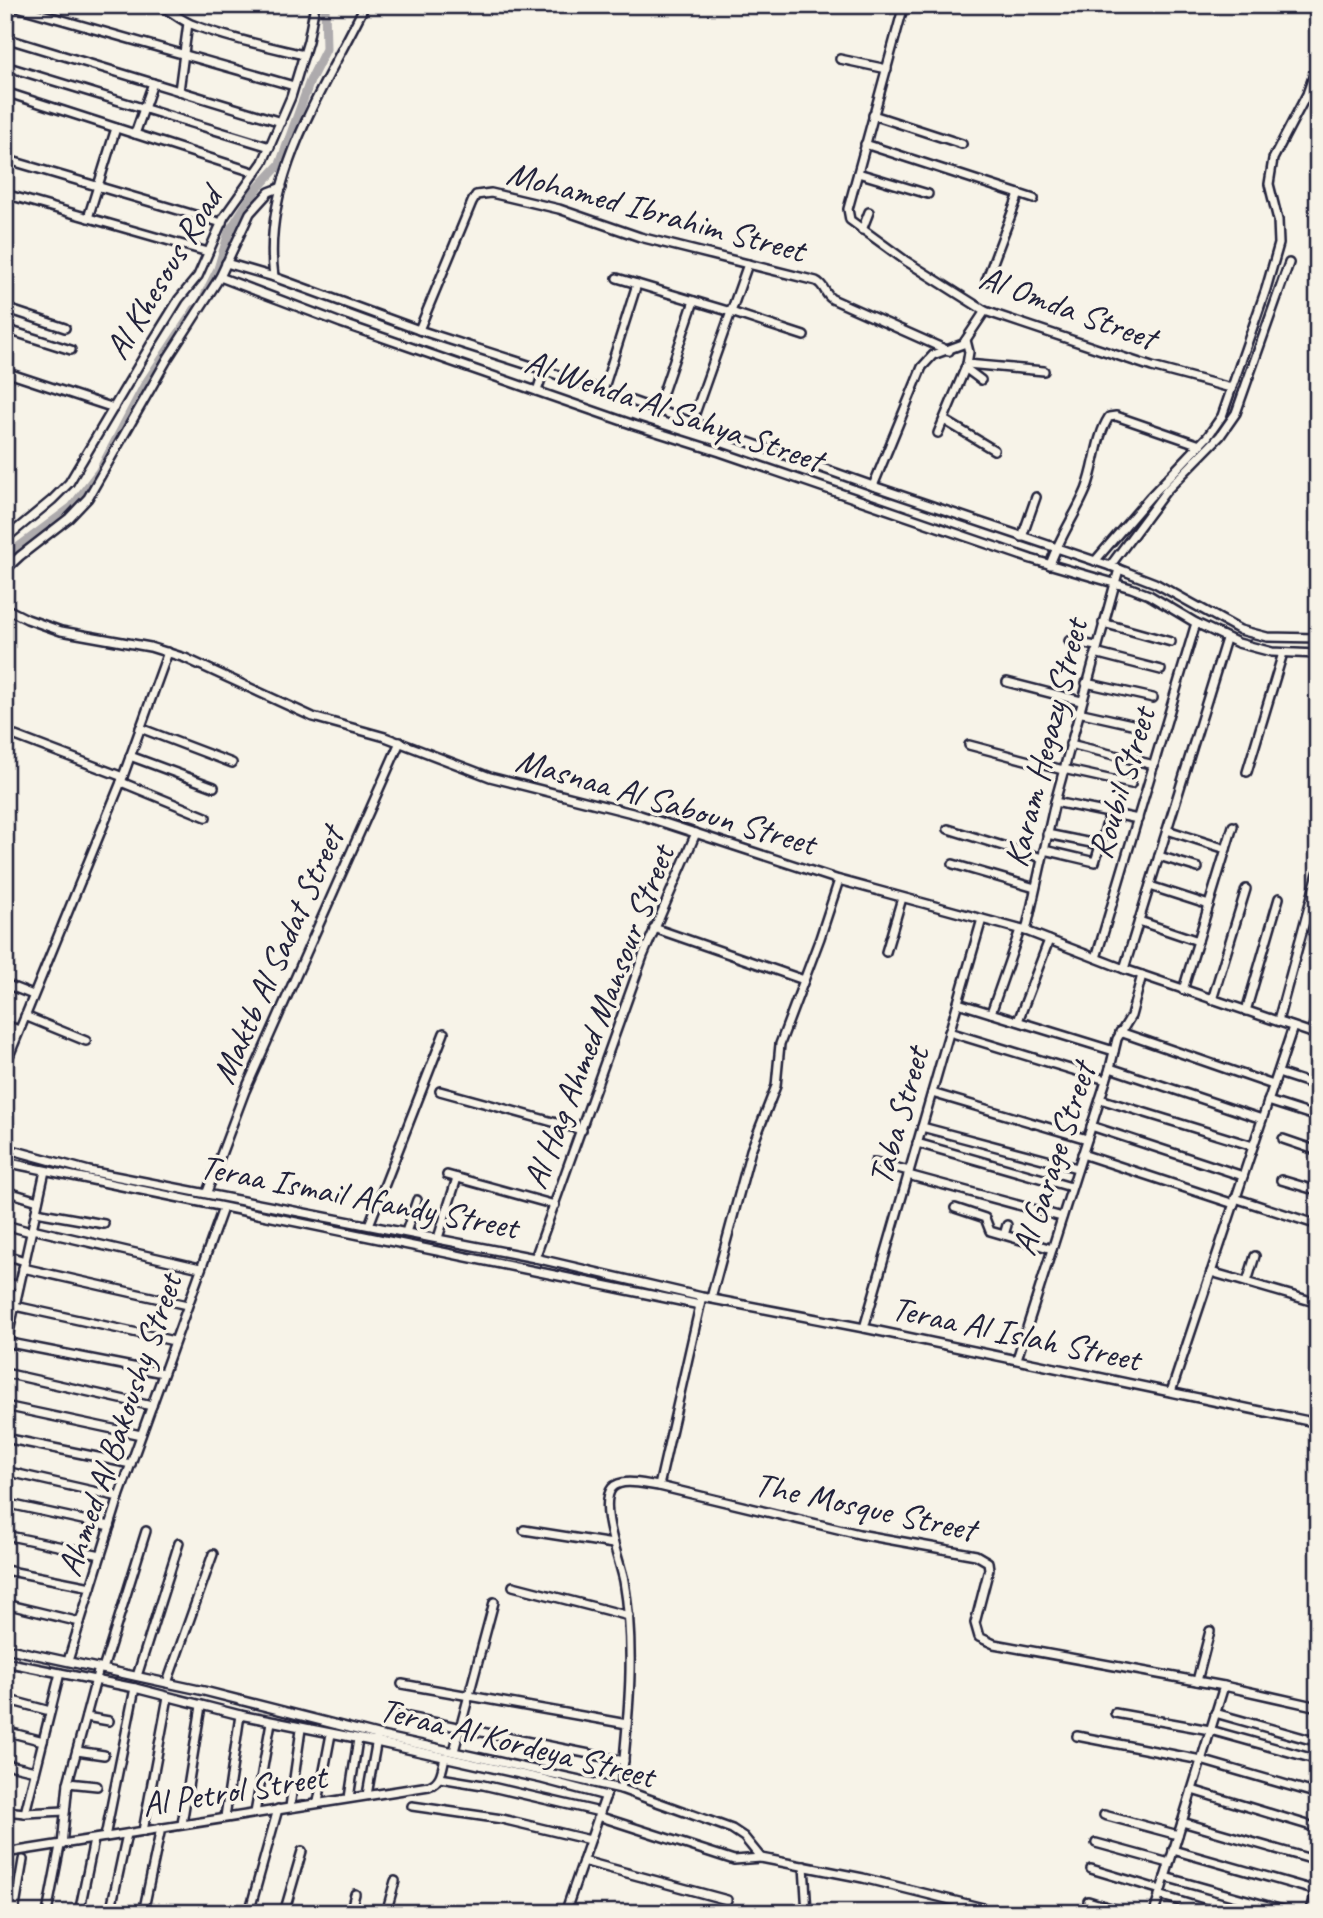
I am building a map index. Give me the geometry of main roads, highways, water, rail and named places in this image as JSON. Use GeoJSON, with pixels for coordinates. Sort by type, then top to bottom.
{"type":"FeatureCollection","features":[{"type":"Feature","properties":{"kind":"waterway"},"geometry":{"type":"LineString","coordinates":[[205,295],[218,269],[229,232],[255,191],[280,164],[310,81],[326,49],[325,5]]}},
{"type":"Feature","properties":{"kind":"waterway"},"geometry":{"type":"LineString","coordinates":[[5,557],[72,507],[99,472],[144,386],[195,309]]}}]}
